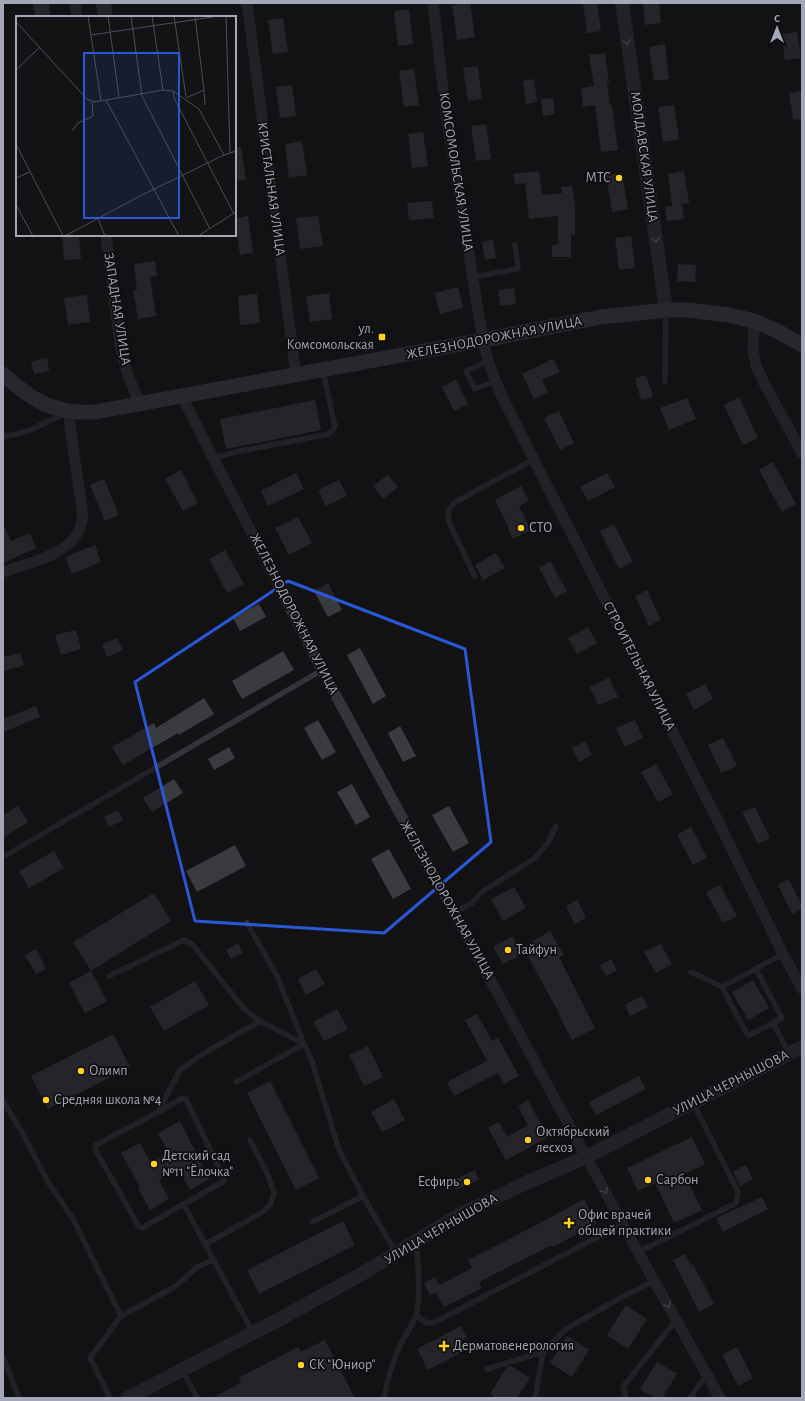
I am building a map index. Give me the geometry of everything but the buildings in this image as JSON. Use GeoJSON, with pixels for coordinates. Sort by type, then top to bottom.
{"type":"FeatureCollection","features":[{"type":"Feature","properties":{"kind":"main road","name":"ЖЕЛЕЗНОДОРОЖНАЯ УЛИЦА"},"geometry":{"type":"LineString","coordinates":[[3,374],[34,399],[51,407],[68,412],[95,412],[600,318],[666,310],[706,311],[754,321],[776,331],[802,346]]}},
{"type":"Feature","properties":{"kind":"street"},"geometry":{"type":"LineString","coordinates":[[75,3],[77,16]]}},
{"type":"Feature","properties":{"kind":"street","name":"КРИСТАЛЬНАЯ УЛИЦА"},"geometry":{"type":"LineString","coordinates":[[246,3],[296,375]]}},
{"type":"Feature","properties":{"kind":"street","name":"КОМСОМОЛЬСКАЯ УЛИЦА"},"geometry":{"type":"LineString","coordinates":[[433,3],[447,122],[483,340]]}},
{"type":"Feature","properties":{"kind":"street","name":"МОЛДАВСКАЯ УЛИЦА"},"geometry":{"type":"LineString","coordinates":[[622,3],[666,310]]}},
{"type":"Feature","properties":{"kind":"street","name":"ЗАПАДНАЯ УЛИЦА"},"geometry":{"type":"LineString","coordinates":[[106,236],[120,345],[127,373],[140,404]]}},
{"type":"Feature","properties":{"kind":"street"},"geometry":{"type":"LineString","coordinates":[[754,321],[753,351],[756,366],[802,453]]}},
{"type":"Feature","properties":{"kind":"street","name":"СТРОИТЕЛЬНАЯ УЛИЦА"},"geometry":{"type":"LineString","coordinates":[[483,340],[488,361],[502,397],[716,816],[783,954],[802,989]]}},
{"type":"Feature","properties":{"kind":"street","name":"ЖЕЛЕЗНОДОРОЖНАЯ УЛИЦА"},"geometry":{"type":"LineString","coordinates":[[182,396],[322,670],[586,1157],[720,1398]]}},
{"type":"Feature","properties":{"kind":"street"},"geometry":{"type":"LineString","coordinates":[[3,572],[51,554],[71,542],[77,534],[82,521],[82,509],[68,412]]}},
{"type":"Feature","properties":{"kind":"street","name":"УЛИЦА ЧЕРНЫШОВА"},"geometry":{"type":"LineString","coordinates":[[128,1398],[253,1333],[365,1272],[459,1215],[486,1201],[586,1157],[796,1050]]}},
{"type":"Feature","properties":{"kind":"lane"},"geometry":{"type":"LineString","coordinates":[[473,277],[518,269],[514,245]]}},
{"type":"Feature","properties":{"kind":"lane"},"geometry":{"type":"LineString","coordinates":[[664,381],[666,310]]}},
{"type":"Feature","properties":{"kind":"lane"},"geometry":{"type":"LineString","coordinates":[[488,361],[466,371],[475,390],[496,381]]}},
{"type":"Feature","properties":{"kind":"lane"},"geometry":{"type":"LineString","coordinates":[[213,458],[240,451],[329,434],[335,427],[323,370]]}},
{"type":"Feature","properties":{"kind":"lane"},"geometry":{"type":"LineString","coordinates":[[3,437],[13,436],[28,431],[68,412]]}},
{"type":"Feature","properties":{"kind":"lane"},"geometry":{"type":"LineString","coordinates":[[476,577],[449,522],[448,511],[454,503],[535,459]]}},
{"type":"Feature","properties":{"kind":"lane"},"geometry":{"type":"LineString","coordinates":[[3,857],[322,670]]}},
{"type":"Feature","properties":{"kind":"lane"},"geometry":{"type":"LineString","coordinates":[[454,913],[472,903],[482,892],[535,858],[548,843],[556,826]]}},
{"type":"Feature","properties":{"kind":"lane"},"geometry":{"type":"LineString","coordinates":[[247,923],[277,976],[312,1061],[340,1150],[363,1196],[396,1253]]}},
{"type":"Feature","properties":{"kind":"lane"},"geometry":{"type":"LineString","coordinates":[[109,976],[184,940],[192,944],[245,1010],[260,1021],[304,1044]]}},
{"type":"Feature","properties":{"kind":"lane"},"geometry":{"type":"LineString","coordinates":[[722,987],[783,954]]}},
{"type":"Feature","properties":{"kind":"lane"},"geometry":{"type":"LineString","coordinates":[[691,972],[722,987],[748,1036],[782,1018],[756,969]]}},
{"type":"Feature","properties":{"kind":"lane"},"geometry":{"type":"LineString","coordinates":[[158,1112],[180,1070],[203,1054],[260,1021]]}},
{"type":"Feature","properties":{"kind":"lane"},"geometry":{"type":"LineString","coordinates":[[773,1023],[796,1050]]}},
{"type":"Feature","properties":{"kind":"lane"},"geometry":{"type":"LineString","coordinates":[[236,1082],[304,1044]]}},
{"type":"Feature","properties":{"kind":"lane"},"geometry":{"type":"LineString","coordinates":[[183,1098],[186,1099],[224,1181],[142,1228],[139,1227],[95,1149],[96,1145],[158,1112],[183,1098]]}},
{"type":"Feature","properties":{"kind":"lane"},"geometry":{"type":"LineString","coordinates":[[3,1101],[23,1134],[48,1182],[73,1219],[121,1316]]}},
{"type":"Feature","properties":{"kind":"lane"},"geometry":{"type":"LineString","coordinates":[[638,1252],[736,1203],[738,1192],[693,1102]]}},
{"type":"Feature","properties":{"kind":"lane"},"geometry":{"type":"LineString","coordinates":[[206,1244],[261,1213],[270,1205],[274,1193],[268,1175],[250,1140]]}},
{"type":"Feature","properties":{"kind":"lane"},"geometry":{"type":"LineString","coordinates":[[312,1222],[363,1196]]}},
{"type":"Feature","properties":{"kind":"lane"},"geometry":{"type":"LineString","coordinates":[[184,1205],[253,1333]]}},
{"type":"Feature","properties":{"kind":"lane"},"geometry":{"type":"LineString","coordinates":[[416,1315],[426,1323],[433,1323],[623,1224]]}},
{"type":"Feature","properties":{"kind":"lane"},"geometry":{"type":"LineString","coordinates":[[384,1398],[398,1349],[419,1307],[418,1253],[415,1242]]}},
{"type":"Feature","properties":{"kind":"lane"},"geometry":{"type":"LineString","coordinates":[[110,1398],[90,1358],[121,1316],[176,1286],[196,1268],[214,1259]]}},
{"type":"Feature","properties":{"kind":"lane"},"geometry":{"type":"LineString","coordinates":[[487,1369],[543,1352],[566,1329],[624,1296],[655,1281]]}},
{"type":"Feature","properties":{"kind":"lane"},"geometry":{"type":"LineString","coordinates":[[626,1398],[623,1387],[677,1320]]}},
{"type":"Feature","properties":{"kind":"lane"},"geometry":{"type":"LineString","coordinates":[[535,1398],[543,1352]]}},
{"type":"Feature","properties":{"kind":"lane"},"geometry":{"type":"LineString","coordinates":[[3,1358],[19,1398]]}},
{"type":"Feature","properties":{"kind":"lane"},"geometry":{"type":"LineString","coordinates":[[182,1370],[197,1398]]}},
{"type":"Feature","properties":{"kind":"lane"},"geometry":{"type":"LineString","coordinates":[[690,1398],[707,1374]]}},
{"type":"Feature","properties":{"kind":"highlighted area"},"geometry":{"type":"Polygon","coordinates":[[[288,581],[465,649],[491,842],[384,933],[195,921],[135,682],[288,581]]]}},
{"type":"Feature","properties":{"kind":"place","name":"МТС"},"geometry":{"type":"Point","coordinates":[619,178]}},
{"type":"Feature","properties":{"kind":"place","name":"ул. Комсомольская"},"geometry":{"type":"Point","coordinates":[382,337]}},
{"type":"Feature","properties":{"kind":"place","name":"СТО"},"geometry":{"type":"Point","coordinates":[521,528]}},
{"type":"Feature","properties":{"kind":"place","name":"Тайфун"},"geometry":{"type":"Point","coordinates":[508,950]}},
{"type":"Feature","properties":{"kind":"place","name":"Олимп"},"geometry":{"type":"Point","coordinates":[81,1071]}},
{"type":"Feature","properties":{"kind":"place","name":"Средняя школа №4"},"geometry":{"type":"Point","coordinates":[46,1100]}},
{"type":"Feature","properties":{"kind":"place","name":"Октябрьский лесхоз"},"geometry":{"type":"Point","coordinates":[528,1140]}},
{"type":"Feature","properties":{"kind":"place","name":"Детский сад №11 \"Ёлочка\""},"geometry":{"type":"Point","coordinates":[154,1164]}},
{"type":"Feature","properties":{"kind":"place","name":"Сарбон"},"geometry":{"type":"Point","coordinates":[648,1180]}},
{"type":"Feature","properties":{"kind":"place","name":"Есфирь"},"geometry":{"type":"Point","coordinates":[467,1182]}},
{"type":"Feature","properties":{"kind":"place","name":"Офис врачей общей практики"},"geometry":{"type":"Point","coordinates":[569,1223]}},
{"type":"Feature","properties":{"kind":"place","name":"Дерматовенерология"},"geometry":{"type":"Point","coordinates":[444,1346]}},
{"type":"Feature","properties":{"kind":"place","name":"СК \"Юниор\""},"geometry":{"type":"Point","coordinates":[301,1365]}}]}
